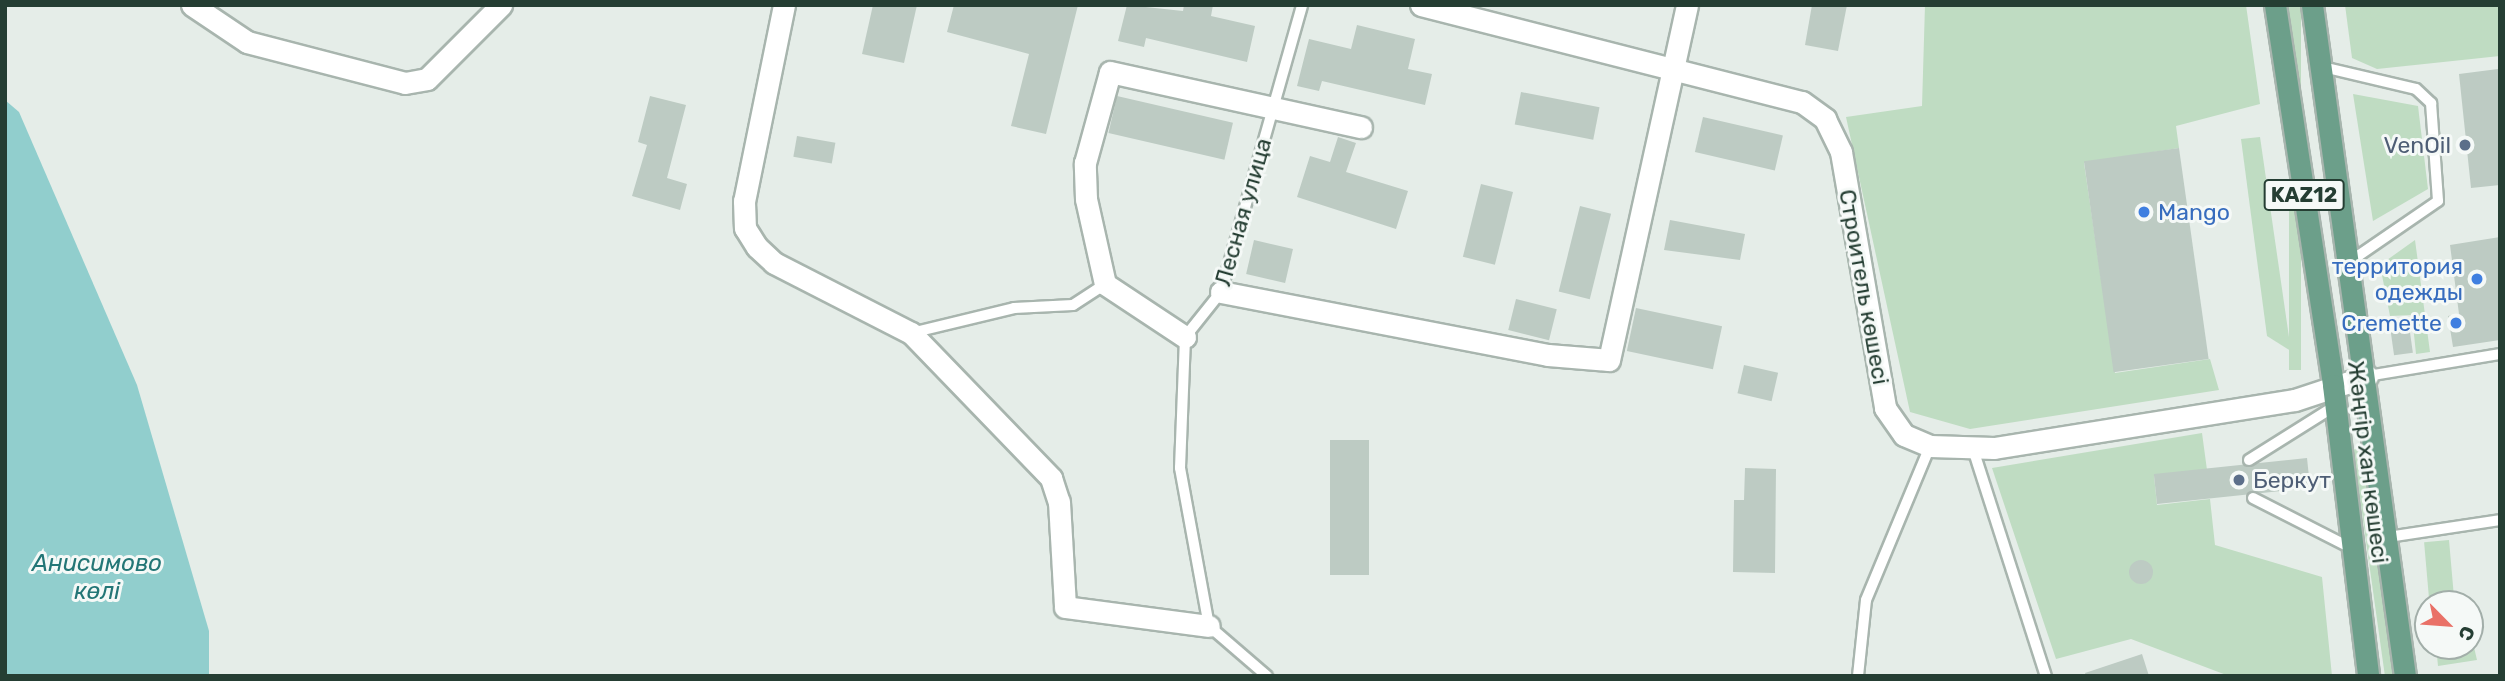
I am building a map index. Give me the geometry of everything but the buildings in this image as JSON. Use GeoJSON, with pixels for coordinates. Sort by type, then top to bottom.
{"type":"FeatureCollection","features":[{"type":"Feature","properties":{"kind":"main road","name":"Жәңгір хан көшесі"},"geometry":{"type":"LineString","coordinates":[[2275,5],[2334,396],[2368,676]]}},
{"type":"Feature","properties":{"kind":"main road","name":"Жәңгір хан көшесі"},"geometry":{"type":"LineString","coordinates":[[2312,5],[2367,376],[2405,676]]}},
{"type":"Feature","properties":{"kind":"street"},"geometry":{"type":"LineString","coordinates":[[192,5],[247,42],[405,83],[427,79],[501,5]]}},
{"type":"Feature","properties":{"kind":"street"},"geometry":{"type":"LineString","coordinates":[[784,5],[748,176],[745,228],[774,264],[911,333],[1051,478],[1059,502],[1065,607],[1209,626]]}},
{"type":"Feature","properties":{"kind":"street","name":"Строитель көшесі"},"geometry":{"type":"LineString","coordinates":[[1422,5],[1676,67],[1802,102],[1825,119],[1840,152],[1885,408],[1904,435],[1930,446],[1973,449],[2334,396],[2367,376]]}},
{"type":"Feature","properties":{"kind":"street"},"geometry":{"type":"LineString","coordinates":[[1221,292],[1548,355],[1609,360],[1676,67],[1687,5]]}},
{"type":"Feature","properties":{"kind":"street"},"geometry":{"type":"LineString","coordinates":[[1185,337],[1105,284],[1086,199],[1085,163],[1110,72],[1274,105],[1361,127]]}},
{"type":"Feature","properties":{"kind":"lane","name":"Лесная улица"},"geometry":{"type":"LineString","coordinates":[[1185,337],[1221,292],[1302,5]]}},
{"type":"Feature","properties":{"kind":"lane"},"geometry":{"type":"LineString","coordinates":[[2320,58],[2327,68],[2416,89],[2431,103],[2438,201],[2358,256],[2352,272]]}},
{"type":"Feature","properties":{"kind":"lane"},"geometry":{"type":"LineString","coordinates":[[911,333],[1014,308],[1073,305],[1105,284]]}},
{"type":"Feature","properties":{"kind":"lane"},"geometry":{"type":"LineString","coordinates":[[1185,337],[1180,468],[1209,626],[1267,676]]}},
{"type":"Feature","properties":{"kind":"lane"},"geometry":{"type":"LineString","coordinates":[[2367,376],[2500,354]]}},
{"type":"Feature","properties":{"kind":"lane"},"geometry":{"type":"LineString","coordinates":[[2249,460],[2334,396]]}},
{"type":"Feature","properties":{"kind":"lane"},"geometry":{"type":"LineString","coordinates":[[1858,676],[1866,600],[1930,446]]}},
{"type":"Feature","properties":{"kind":"lane"},"geometry":{"type":"LineString","coordinates":[[1973,449],[2046,676]]}},
{"type":"Feature","properties":{"kind":"lane"},"geometry":{"type":"LineString","coordinates":[[2253,498],[2353,549]]}},
{"type":"Feature","properties":{"kind":"lane"},"geometry":{"type":"LineString","coordinates":[[2388,537],[2500,520]]}},
{"type":"Feature","properties":{"kind":"green space"},"geometry":{"type":"Polygon","coordinates":[[[1925,5],[2246,5],[2260,104],[2176,126],[2179,148],[2084,163],[2115,373],[2210,359],[2219,390],[1970,429],[1910,412],[1846,117],[1922,106],[1925,5]]]}},
{"type":"Feature","properties":{"kind":"green space"},"geometry":{"type":"Polygon","coordinates":[[[2289,5],[2301,5],[2301,370],[2289,370],[2289,5]]]}},
{"type":"Feature","properties":{"kind":"green space"},"geometry":{"type":"Polygon","coordinates":[[[2345,5],[2500,5],[2500,56],[2377,69],[2352,58],[2345,5]]]}},
{"type":"Feature","properties":{"kind":"green space"},"geometry":{"type":"Polygon","coordinates":[[[2353,94],[2418,106],[2428,189],[2373,221],[2353,94]]]}},
{"type":"Feature","properties":{"kind":"green space"},"geometry":{"type":"Polygon","coordinates":[[[2260,137],[2291,351],[2267,336],[2241,139],[2260,137]]]}},
{"type":"Feature","properties":{"kind":"green space"},"geometry":{"type":"Polygon","coordinates":[[[2415,240],[2430,352],[2416,354],[2412,315],[2390,316],[2380,265],[2415,240]]]}},
{"type":"Feature","properties":{"kind":"green space"},"geometry":{"type":"Polygon","coordinates":[[[2202,433],[2207,470],[2154,476],[2157,505],[2210,499],[2215,545],[2322,577],[2332,676],[2229,676],[2131,639],[2056,659],[1992,468],[2202,433]]]}},
{"type":"Feature","properties":{"kind":"green space"},"geometry":{"type":"Polygon","coordinates":[[[2363,448],[2395,676],[2385,676],[2353,449],[2363,448]]]}},
{"type":"Feature","properties":{"kind":"green space"},"geometry":{"type":"Polygon","coordinates":[[[2449,540],[2453,590],[2428,590],[2424,542],[2449,540]]]}},
{"type":"Feature","properties":{"kind":"green space"},"geometry":{"type":"Polygon","coordinates":[[[2437,660],[2477,660],[2438,666],[2437,660]]]}},
{"type":"Feature","properties":{"kind":"water","name":"Анисимово көлі"},"geometry":{"type":"Polygon","coordinates":[[[5,100],[19,112],[137,385],[209,631],[209,676],[5,676],[5,100]]]}},
{"type":"Feature","properties":{"kind":"place","name":"VenOil"},"geometry":{"type":"Point","coordinates":[2465,145]}},
{"type":"Feature","properties":{"kind":"place","name":"Mango"},"geometry":{"type":"Point","coordinates":[2144,212]}},
{"type":"Feature","properties":{"kind":"place","name":"территория одежды"},"geometry":{"type":"Point","coordinates":[2477,279]}},
{"type":"Feature","properties":{"kind":"place","name":"Cremette"},"geometry":{"type":"Point","coordinates":[2456,323]}},
{"type":"Feature","properties":{"kind":"place","name":"Беркут"},"geometry":{"type":"Point","coordinates":[2239,480]}}]}
